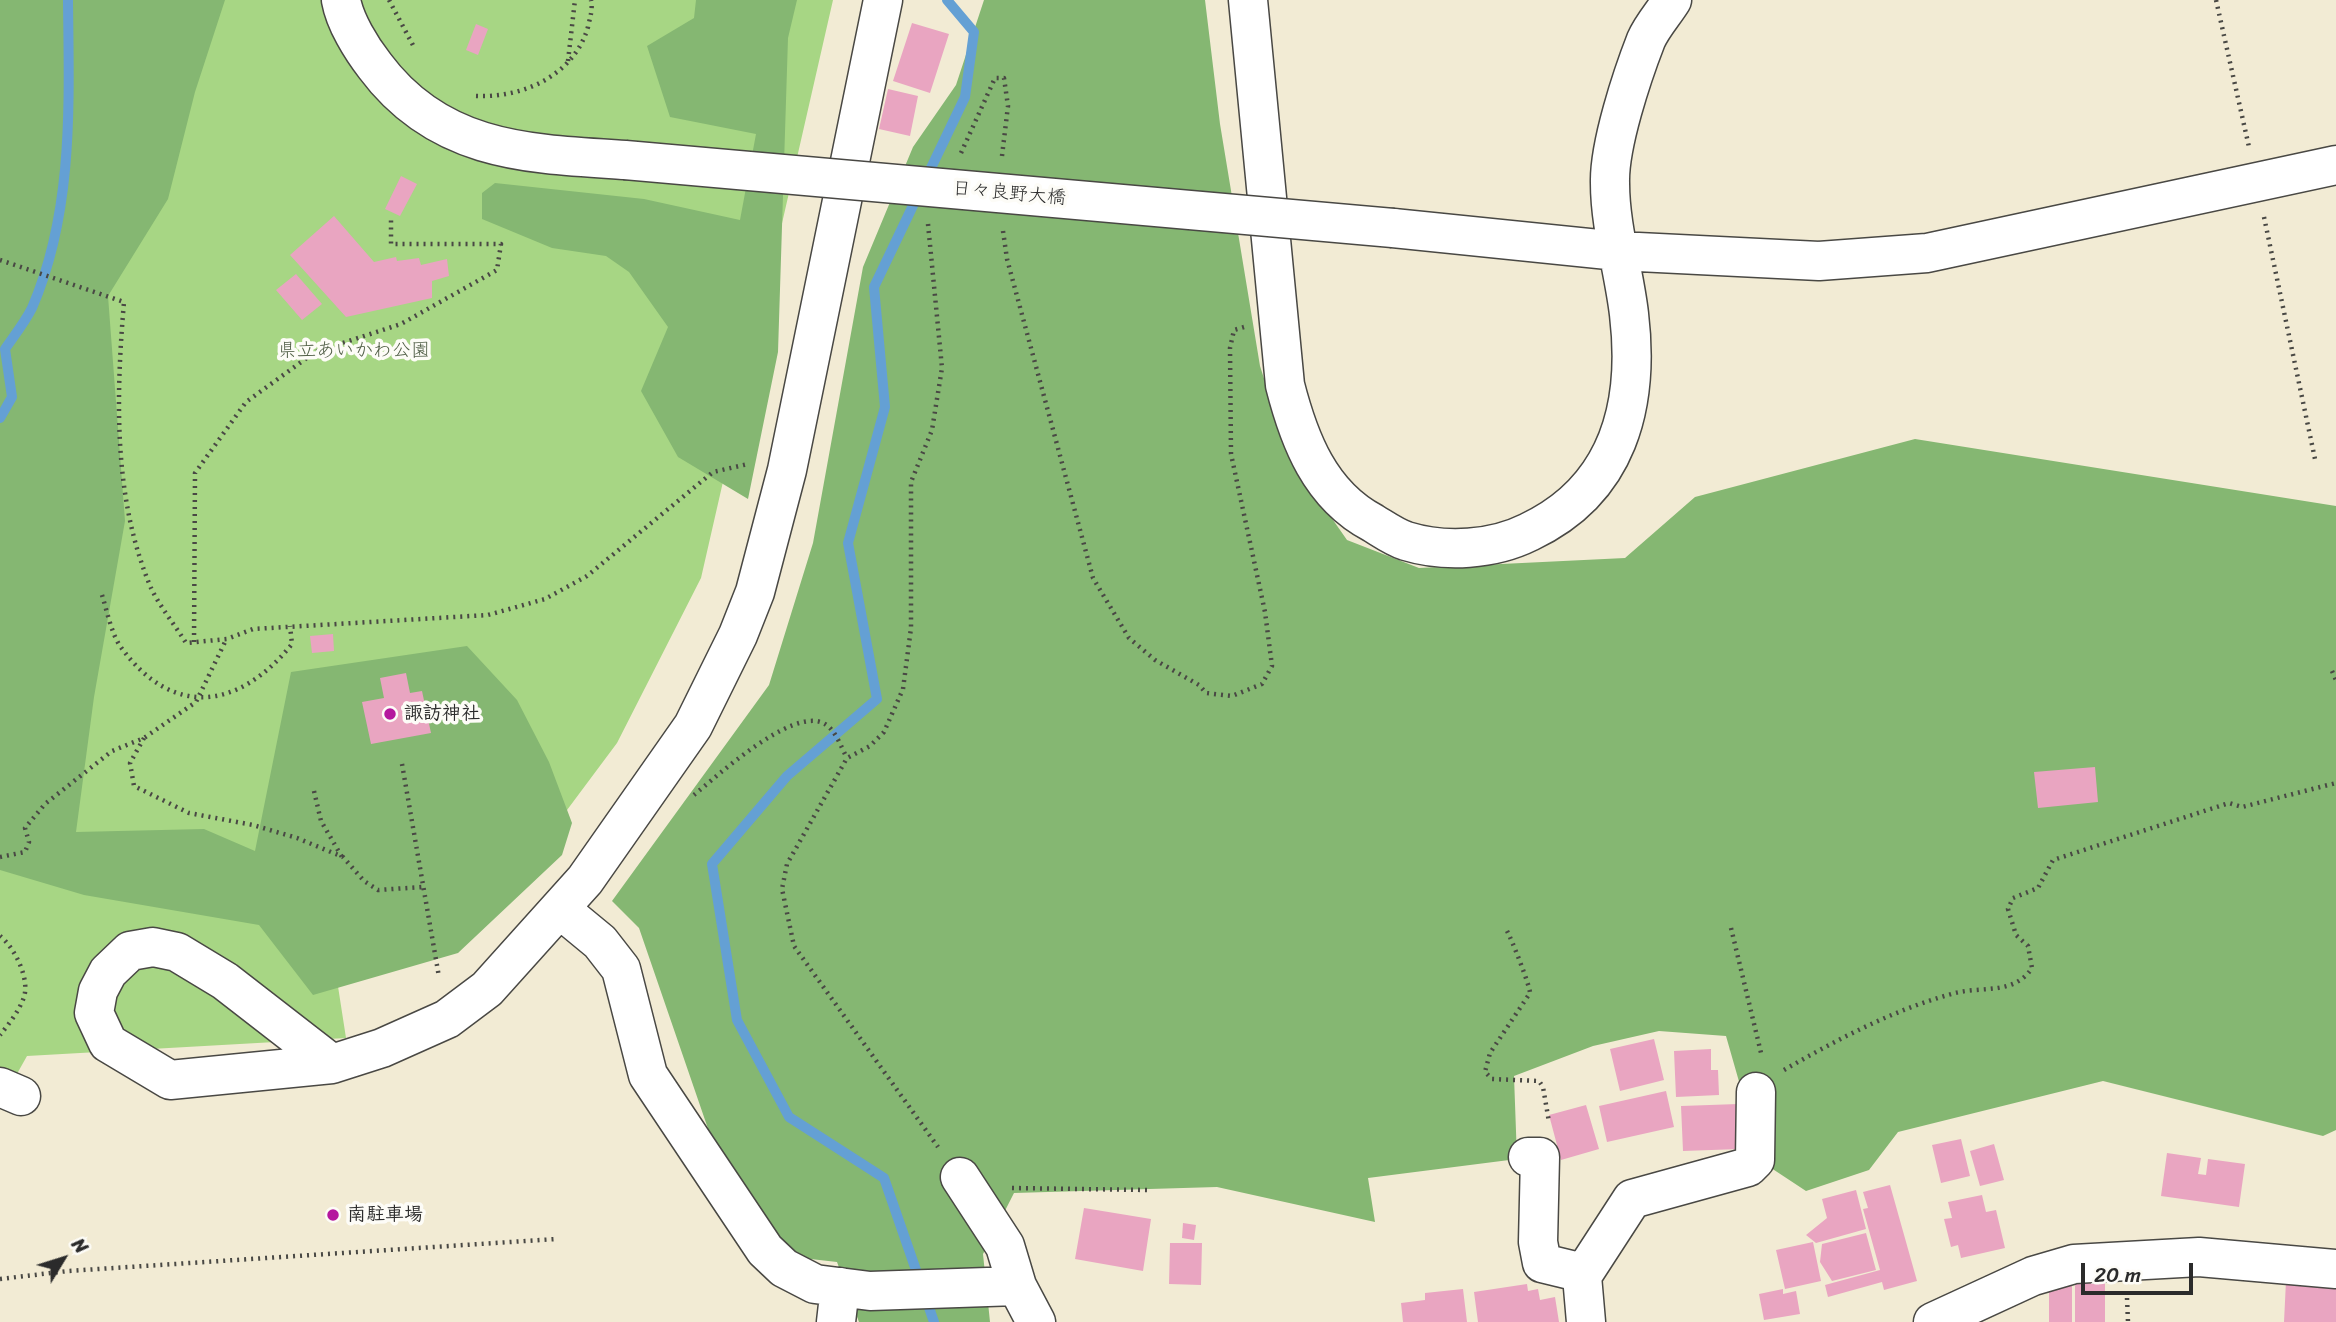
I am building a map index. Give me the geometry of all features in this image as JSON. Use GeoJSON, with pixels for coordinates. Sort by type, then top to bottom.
{"type":"FeatureCollection","features":[{"type":"Feature","properties":{"kind":"street","name":"日々良野大橋"},"geometry":{"type":"LineString","coordinates":[[341,0],[365,53],[396,95],[443,126],[481,142],[524,153],[1393,228],[1618,251],[1819,261],[1927,253],[2336,165]]}},
{"type":"Feature","properties":{"kind":"street"},"geometry":{"type":"LineString","coordinates":[[332,1064],[225,981],[177,952],[153,947],[130,951],[108,972],[98,991],[94,1013],[108,1043],[170,1080],[332,1064],[382,1048],[447,1019],[487,989],[584,880],[693,726],[738,635],[758,581],[787,470],[883,0]]}},
{"type":"Feature","properties":{"kind":"street"},"geometry":{"type":"LineString","coordinates":[[1248,0],[1285,385],[1298,433],[1320,475],[1353,513],[1405,541],[1462,548],[1510,542],[1556,520],[1595,482],[1622,434],[1632,369],[1629,314],[1609,182],[1621,119],[1647,37],[1672,0]]}},
{"type":"Feature","properties":{"kind":"street"},"geometry":{"type":"LineString","coordinates":[[560,909],[600,942],[621,969],[648,1075],[765,1250],[784,1268],[816,1284],[838,1304],[870,1291],[1017,1286]]}},
{"type":"Feature","properties":{"kind":"street"},"geometry":{"type":"LineString","coordinates":[[1586,1322],[1582,1276],[1632,1199],[1684,1171],[1748,1167],[1755,1160],[1762,1086]]}},
{"type":"Feature","properties":{"kind":"street"},"geometry":{"type":"LineString","coordinates":[[1534,1157],[1538,1242],[1542,1263],[1579,1272],[1582,1276]]}},
{"type":"Feature","properties":{"kind":"street"},"geometry":{"type":"LineString","coordinates":[[960,1177],[1005,1246],[1017,1286],[1036,1322]]}},
{"type":"Feature","properties":{"kind":"street"},"geometry":{"type":"LineString","coordinates":[[1933,1322],[2033,1276],[2074,1264],[2199,1256],[2336,1269]]}},
{"type":"Feature","properties":{"kind":"path"},"geometry":{"type":"LineString","coordinates":[[389,0],[420,55]]}},
{"type":"Feature","properties":{"kind":"path"},"geometry":{"type":"LineString","coordinates":[[393,8],[396,0]]}},
{"type":"Feature","properties":{"kind":"path"},"geometry":{"type":"LineString","coordinates":[[568,61],[575,0]]}},
{"type":"Feature","properties":{"kind":"path"},"geometry":{"type":"LineString","coordinates":[[467,92],[478,96],[524,90],[554,76],[582,47],[593,9],[591,0]]}},
{"type":"Feature","properties":{"kind":"path"},"geometry":{"type":"LineString","coordinates":[[2216,0],[2315,459]]}},
{"type":"Feature","properties":{"kind":"path"},"geometry":{"type":"LineString","coordinates":[[956,162],[995,78],[1004,78],[1008,106],[1002,161]]}},
{"type":"Feature","properties":{"kind":"path"},"geometry":{"type":"LineString","coordinates":[[928,217],[942,368],[932,430],[911,482],[911,628],[902,689],[884,732],[870,746],[847,758],[787,864],[782,889],[794,946],[960,1177],[974,1174],[1002,1187],[1147,1190]]}},
{"type":"Feature","properties":{"kind":"path"},"geometry":{"type":"LineString","coordinates":[[1001,219],[1007,259],[1093,579],[1129,638],[1155,660],[1199,685],[1206,693],[1232,696],[1262,684],[1272,666],[1265,612],[1231,454],[1230,348],[1234,330],[1245,327],[1281,339]]}},
{"type":"Feature","properties":{"kind":"path"},"geometry":{"type":"LineString","coordinates":[[194,642],[195,474],[246,401],[314,352],[401,324],[497,270],[501,244],[391,244],[391,220]]}},
{"type":"Feature","properties":{"kind":"path"},"geometry":{"type":"LineString","coordinates":[[0,260],[124,302],[118,375],[124,505],[152,590],[186,643],[227,639],[253,629],[488,615],[545,599],[587,576],[713,472],[750,464],[787,470]]}},
{"type":"Feature","properties":{"kind":"path"},"geometry":{"type":"LineString","coordinates":[[102,595],[119,644],[139,667],[158,685],[174,694],[198,698],[221,695],[251,684],[273,667],[292,644],[290,626]]}},
{"type":"Feature","properties":{"kind":"path"},"geometry":{"type":"LineString","coordinates":[[0,857],[25,852],[29,842],[25,828],[45,804],[112,751],[144,738],[198,698],[227,639]]}},
{"type":"Feature","properties":{"kind":"path"},"geometry":{"type":"LineString","coordinates":[[2332,671],[2336,680]]}},
{"type":"Feature","properties":{"kind":"path"},"geometry":{"type":"LineString","coordinates":[[645,794],[674,805],[686,802],[743,754],[784,730],[803,723],[821,722],[831,729],[847,758]]}},
{"type":"Feature","properties":{"kind":"path"},"geometry":{"type":"LineString","coordinates":[[144,738],[130,763],[134,786],[189,813],[253,825],[297,838],[343,858]]}},
{"type":"Feature","properties":{"kind":"path"},"geometry":{"type":"LineString","coordinates":[[402,764],[447,1019]]}},
{"type":"Feature","properties":{"kind":"path"},"geometry":{"type":"LineString","coordinates":[[1731,928],[1762,1086],[1846,1034],[1957,993],[1986,992],[2024,981],[2032,968],[2028,946],[2016,935],[2008,909],[2013,898],[2038,888],[2053,860],[2229,803],[2242,807],[2336,783]]}},
{"type":"Feature","properties":{"kind":"path"},"geometry":{"type":"LineString","coordinates":[[314,791],[321,821],[343,858],[364,881],[378,890],[422,887]]}},
{"type":"Feature","properties":{"kind":"path"},"geometry":{"type":"LineString","coordinates":[[1507,931],[1520,970],[1530,985],[1530,993],[1490,1053],[1485,1072],[1492,1079],[1539,1081],[1544,1087],[1550,1145],[1534,1157]]}},
{"type":"Feature","properties":{"kind":"path"},"geometry":{"type":"LineString","coordinates":[[0,936],[19,960],[26,994],[15,1017],[0,1035]]}},
{"type":"Feature","properties":{"kind":"path"},"geometry":{"type":"LineString","coordinates":[[0,1279],[68,1270],[556,1239]]}},
{"type":"Feature","properties":{"kind":"green space","name":"県立あいかわ公園"},"geometry":{"type":"Polygon","coordinates":[[[0,0],[833,0],[701,578],[617,743],[485,920],[299,735],[346,1038],[27,1056],[0,1104],[0,0]]]}},
{"type":"Feature","properties":{"kind":"green space"},"geometry":{"type":"Polygon","coordinates":[[[0,0],[225,0],[195,92],[168,199],[108,296],[125,521],[94,697],[76,832],[204,829],[255,851],[291,672],[467,646],[517,700],[549,762],[572,823],[562,855],[458,953],[313,995],[259,925],[84,895],[0,870],[0,0]]]}},
{"type":"Feature","properties":{"kind":"green space"},"geometry":{"type":"Polygon","coordinates":[[[696,0],[797,0],[788,38],[778,352],[748,499],[678,457],[641,391],[668,327],[629,272],[606,256],[552,248],[482,219],[482,193],[495,183],[644,199],[740,220],[756,134],[670,117],[647,46],[694,18],[696,0]]]}},
{"type":"Feature","properties":{"kind":"green space"},"geometry":{"type":"Polygon","coordinates":[[[984,0],[1205,0],[1220,124],[1260,366],[1289,457],[1347,540],[1419,568],[1625,558],[1695,497],[1915,439],[2336,506],[2336,1130],[2323,1136],[2103,1081],[1898,1132],[1869,1170],[1806,1191],[1762,1162],[1726,1036],[1659,1031],[1593,1046],[1514,1076],[1517,1159],[1368,1178],[1375,1222],[1217,1187],[1014,1193],[983,1254],[990,1322],[859,1322],[837,1262],[793,1257],[715,1149],[639,928],[612,901],[769,685],[813,543],[863,267],[913,147],[956,85],[984,0]]]}},
{"type":"Feature","properties":{"kind":"building"},"geometry":{"type":"Polygon","coordinates":[[[912,23],[949,34],[930,93],[893,81],[912,23]]]}},
{"type":"Feature","properties":{"kind":"building"},"geometry":{"type":"Polygon","coordinates":[[[476,24],[488,29],[478,55],[466,50],[476,24]]]}},
{"type":"Feature","properties":{"kind":"building"},"geometry":{"type":"Polygon","coordinates":[[[888,89],[918,96],[910,136],[879,129],[888,89]]]}},
{"type":"Feature","properties":{"kind":"building"},"geometry":{"type":"Polygon","coordinates":[[[401,176],[417,184],[400,216],[385,209],[401,176]]]}},
{"type":"Feature","properties":{"kind":"building"},"geometry":{"type":"Polygon","coordinates":[[[334,216],[374,262],[396,257],[397,261],[419,258],[421,265],[447,259],[449,276],[432,281],[432,298],[346,317],[290,255],[334,216]]]}},
{"type":"Feature","properties":{"kind":"building"},"geometry":{"type":"Polygon","coordinates":[[[296,274],[322,304],[302,320],[276,290],[296,274]]]}},
{"type":"Feature","properties":{"kind":"building"},"geometry":{"type":"Polygon","coordinates":[[[333,634],[334,651],[312,653],[310,636],[333,634]]]}},
{"type":"Feature","properties":{"kind":"building"},"geometry":{"type":"Polygon","coordinates":[[[406,673],[410,693],[422,691],[431,733],[371,744],[362,702],[384,698],[380,678],[406,673]]]}},
{"type":"Feature","properties":{"kind":"building"},"geometry":{"type":"Polygon","coordinates":[[[2095,767],[2098,802],[2038,808],[2034,772],[2095,767]]]}},
{"type":"Feature","properties":{"kind":"building"},"geometry":{"type":"Polygon","coordinates":[[[1654,1039],[1664,1080],[1620,1091],[1610,1049],[1654,1039]]]}},
{"type":"Feature","properties":{"kind":"building"},"geometry":{"type":"Polygon","coordinates":[[[1711,1049],[1711,1070],[1718,1070],[1719,1095],[1676,1097],[1674,1051],[1711,1049]]]}},
{"type":"Feature","properties":{"kind":"building"},"geometry":{"type":"Polygon","coordinates":[[[1666,1091],[1674,1127],[1607,1142],[1599,1106],[1666,1091]]]}},
{"type":"Feature","properties":{"kind":"building"},"geometry":{"type":"Polygon","coordinates":[[[1738,1104],[1740,1149],[1683,1151],[1681,1106],[1738,1104]]]}},
{"type":"Feature","properties":{"kind":"building"},"geometry":{"type":"Polygon","coordinates":[[[1586,1105],[1599,1149],[1561,1160],[1549,1115],[1586,1105]]]}},
{"type":"Feature","properties":{"kind":"building"},"geometry":{"type":"Polygon","coordinates":[[[1961,1139],[1970,1176],[1941,1183],[1932,1145],[1961,1139]]]}},
{"type":"Feature","properties":{"kind":"building"},"geometry":{"type":"Polygon","coordinates":[[[1994,1144],[2004,1180],[1980,1186],[1970,1151],[1994,1144]]]}},
{"type":"Feature","properties":{"kind":"building"},"geometry":{"type":"Polygon","coordinates":[[[2167,1153],[2201,1158],[2198,1174],[2206,1175],[2208,1159],[2245,1164],[2239,1207],[2161,1196],[2167,1153]]]}},
{"type":"Feature","properties":{"kind":"building"},"geometry":{"type":"Polygon","coordinates":[[[1890,1185],[1917,1281],[1884,1290],[1882,1282],[1828,1297],[1825,1285],[1880,1270],[1863,1209],[1868,1208],[1863,1192],[1890,1185]]]}},
{"type":"Feature","properties":{"kind":"building"},"geometry":{"type":"Polygon","coordinates":[[[1856,1190],[1866,1229],[1816,1243],[1806,1235],[1827,1218],[1822,1199],[1856,1190]]]}},
{"type":"Feature","properties":{"kind":"building"},"geometry":{"type":"Polygon","coordinates":[[[1982,1195],[1986,1212],[1996,1210],[2005,1248],[1961,1258],[1958,1245],[1951,1247],[1944,1219],[1952,1218],[1948,1202],[1982,1195]]]}},
{"type":"Feature","properties":{"kind":"building"},"geometry":{"type":"Polygon","coordinates":[[[1084,1208],[1151,1219],[1143,1271],[1075,1259],[1084,1208]]]}},
{"type":"Feature","properties":{"kind":"building"},"geometry":{"type":"Polygon","coordinates":[[[1183,1223],[1196,1225],[1194,1240],[1182,1238],[1183,1223]]]}},
{"type":"Feature","properties":{"kind":"building"},"geometry":{"type":"Polygon","coordinates":[[[1866,1233],[1876,1270],[1832,1281],[1820,1262],[1822,1244],[1866,1233]]]}},
{"type":"Feature","properties":{"kind":"building"},"geometry":{"type":"Polygon","coordinates":[[[1813,1242],[1821,1281],[1785,1289],[1776,1250],[1813,1242]]]}},
{"type":"Feature","properties":{"kind":"building"},"geometry":{"type":"Polygon","coordinates":[[[1170,1243],[1202,1243],[1201,1285],[1169,1284],[1170,1243]]]}},
{"type":"Feature","properties":{"kind":"building"},"geometry":{"type":"Polygon","coordinates":[[[2075,1275],[2105,1275],[2105,1322],[2075,1322],[2075,1275]]]}},
{"type":"Feature","properties":{"kind":"building"},"geometry":{"type":"Polygon","coordinates":[[[2286,1281],[2336,1281],[2336,1322],[2284,1322],[2286,1281]]]}},
{"type":"Feature","properties":{"kind":"building"},"geometry":{"type":"Polygon","coordinates":[[[1527,1284],[1528,1291],[1538,1289],[1540,1300],[1555,1297],[1559,1322],[1478,1322],[1474,1292],[1527,1284]]]}},
{"type":"Feature","properties":{"kind":"building"},"geometry":{"type":"Polygon","coordinates":[[[2049,1284],[2072,1284],[2072,1322],[2049,1322],[2049,1284]]]}},
{"type":"Feature","properties":{"kind":"building"},"geometry":{"type":"Polygon","coordinates":[[[1463,1289],[1467,1322],[1403,1322],[1401,1303],[1425,1300],[1425,1293],[1463,1289]]]}},
{"type":"Feature","properties":{"kind":"building"},"geometry":{"type":"Polygon","coordinates":[[[1783,1289],[1783,1294],[1796,1291],[1800,1314],[1764,1320],[1759,1294],[1783,1289]]]}},
{"type":"Feature","properties":{"kind":"waterway"},"geometry":{"type":"LineString","coordinates":[[0,418],[12,397],[5,349],[32,308],[46,271],[62,195],[68,117],[68,0]]}},
{"type":"Feature","properties":{"kind":"waterway"},"geometry":{"type":"LineString","coordinates":[[934,1322],[884,1178],[789,1117],[737,1020],[712,864],[787,776],[877,699],[848,543],[885,407],[874,287],[965,97],[974,32],[947,0]]}},
{"type":"Feature","properties":{"kind":"place","name":"諏訪神社"},"geometry":{"type":"Point","coordinates":[390,714]}},
{"type":"Feature","properties":{"kind":"place","name":"南駐車場"},"geometry":{"type":"Point","coordinates":[333,1215]}}]}
